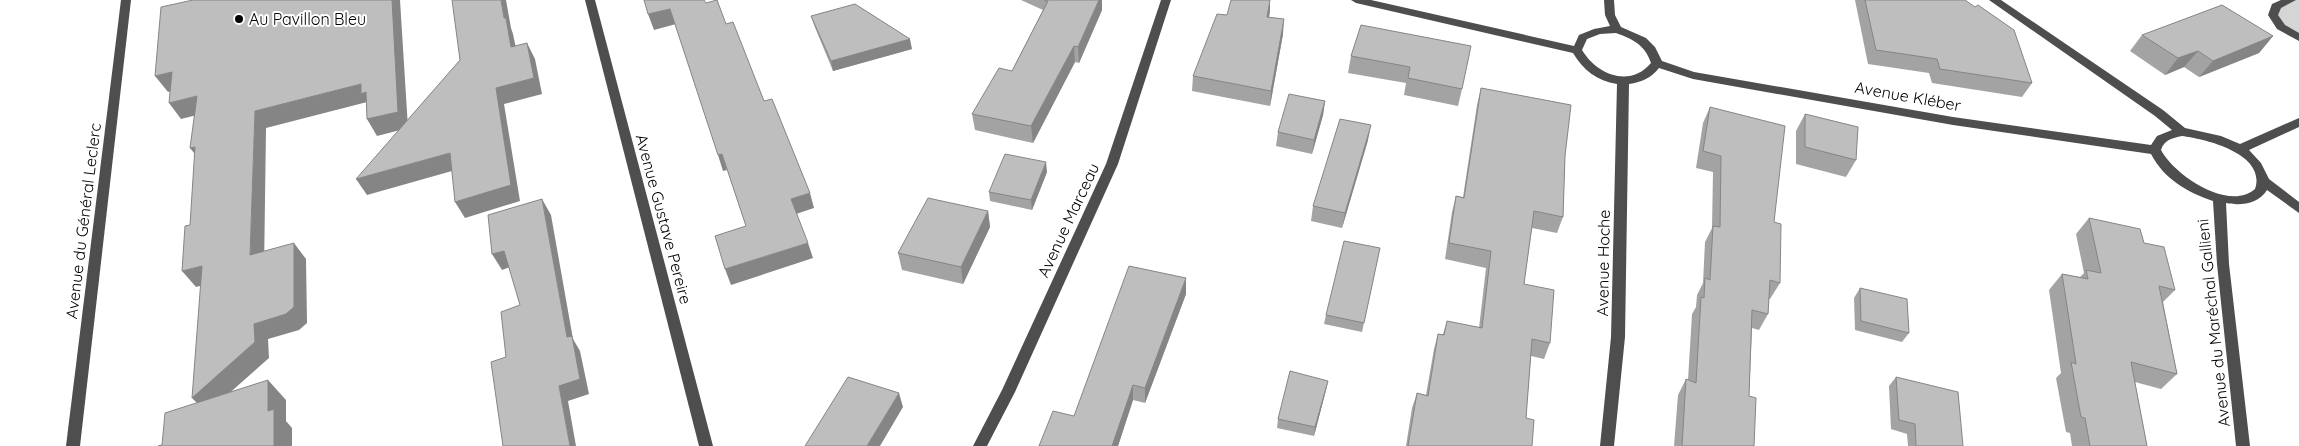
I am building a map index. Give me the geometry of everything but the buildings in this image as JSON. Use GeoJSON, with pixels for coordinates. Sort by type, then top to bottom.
{"type":"FeatureCollection","features":[{"type":"Feature","properties":{"kind":"street","name":"Avenue du Général Leclerc"},"geometry":{"type":"LineString","coordinates":[[72,446],[126,0]]}},
{"type":"Feature","properties":{"kind":"street","name":"Avenue Gustave Pereire"},"geometry":{"type":"LineString","coordinates":[[590,0],[706,446]]}},
{"type":"Feature","properties":{"kind":"street","name":"Avenue Marceau"},"geometry":{"type":"LineString","coordinates":[[980,446],[1008,392],[1112,164],[1166,0]]}},
{"type":"Feature","properties":{"kind":"street"},"geometry":{"type":"LineString","coordinates":[[1356,0],[1577,50]]}},
{"type":"Feature","properties":{"kind":"street"},"geometry":{"type":"LineString","coordinates":[[1608,0],[1610,15],[1617,29]]}},
{"type":"Feature","properties":{"kind":"street"},"geometry":{"type":"LineString","coordinates":[[1994,0],[2159,113],[2182,132]]}},
{"type":"Feature","properties":{"kind":"street"},"geometry":{"type":"LineString","coordinates":[[2290,0],[2276,6],[2273,15],[2281,27],[2299,38]]}},
{"type":"Feature","properties":{"kind":"street"},"geometry":{"type":"LineString","coordinates":[[1617,29],[1641,40],[1652,49],[1657,63],[1651,73],[1641,79],[1623,80],[1608,78],[1591,70],[1581,60],[1577,50],[1583,37],[1598,31],[1617,29]]}},
{"type":"Feature","properties":{"kind":"street","name":"Avenue Kléber"},"geometry":{"type":"LineString","coordinates":[[1657,63],[1693,75],[1953,121],[2155,150]]}},
{"type":"Feature","properties":{"kind":"street","name":"Avenue Hoche"},"geometry":{"type":"LineString","coordinates":[[1607,446],[1618,337],[1623,80]]}},
{"type":"Feature","properties":{"kind":"street"},"geometry":{"type":"LineString","coordinates":[[2238,150],[2299,122]]}},
{"type":"Feature","properties":{"kind":"street"},"geometry":{"type":"LineString","coordinates":[[2263,181],[2259,193],[2252,197],[2232,199],[2196,190],[2176,178],[2161,164],[2155,150],[2156,144],[2165,135],[2182,132],[2216,139],[2238,150],[2253,162],[2263,181],[2299,208]]}},
{"type":"Feature","properties":{"kind":"street","name":"Avenue du Maréchal Gallieni"},"geometry":{"type":"LineString","coordinates":[[2219,197],[2223,264],[2243,446]]}},
{"type":"Feature","properties":{"kind":"shaded area"},"geometry":{"type":"Polygon","coordinates":[[[2291,0],[2299,0],[2299,38],[2281,27],[2273,10],[2291,0]]]}},
{"type":"Feature","properties":{"kind":"place","name":"Au Pavillon Bleu"},"geometry":{"type":"Point","coordinates":[239,19]}}]}
